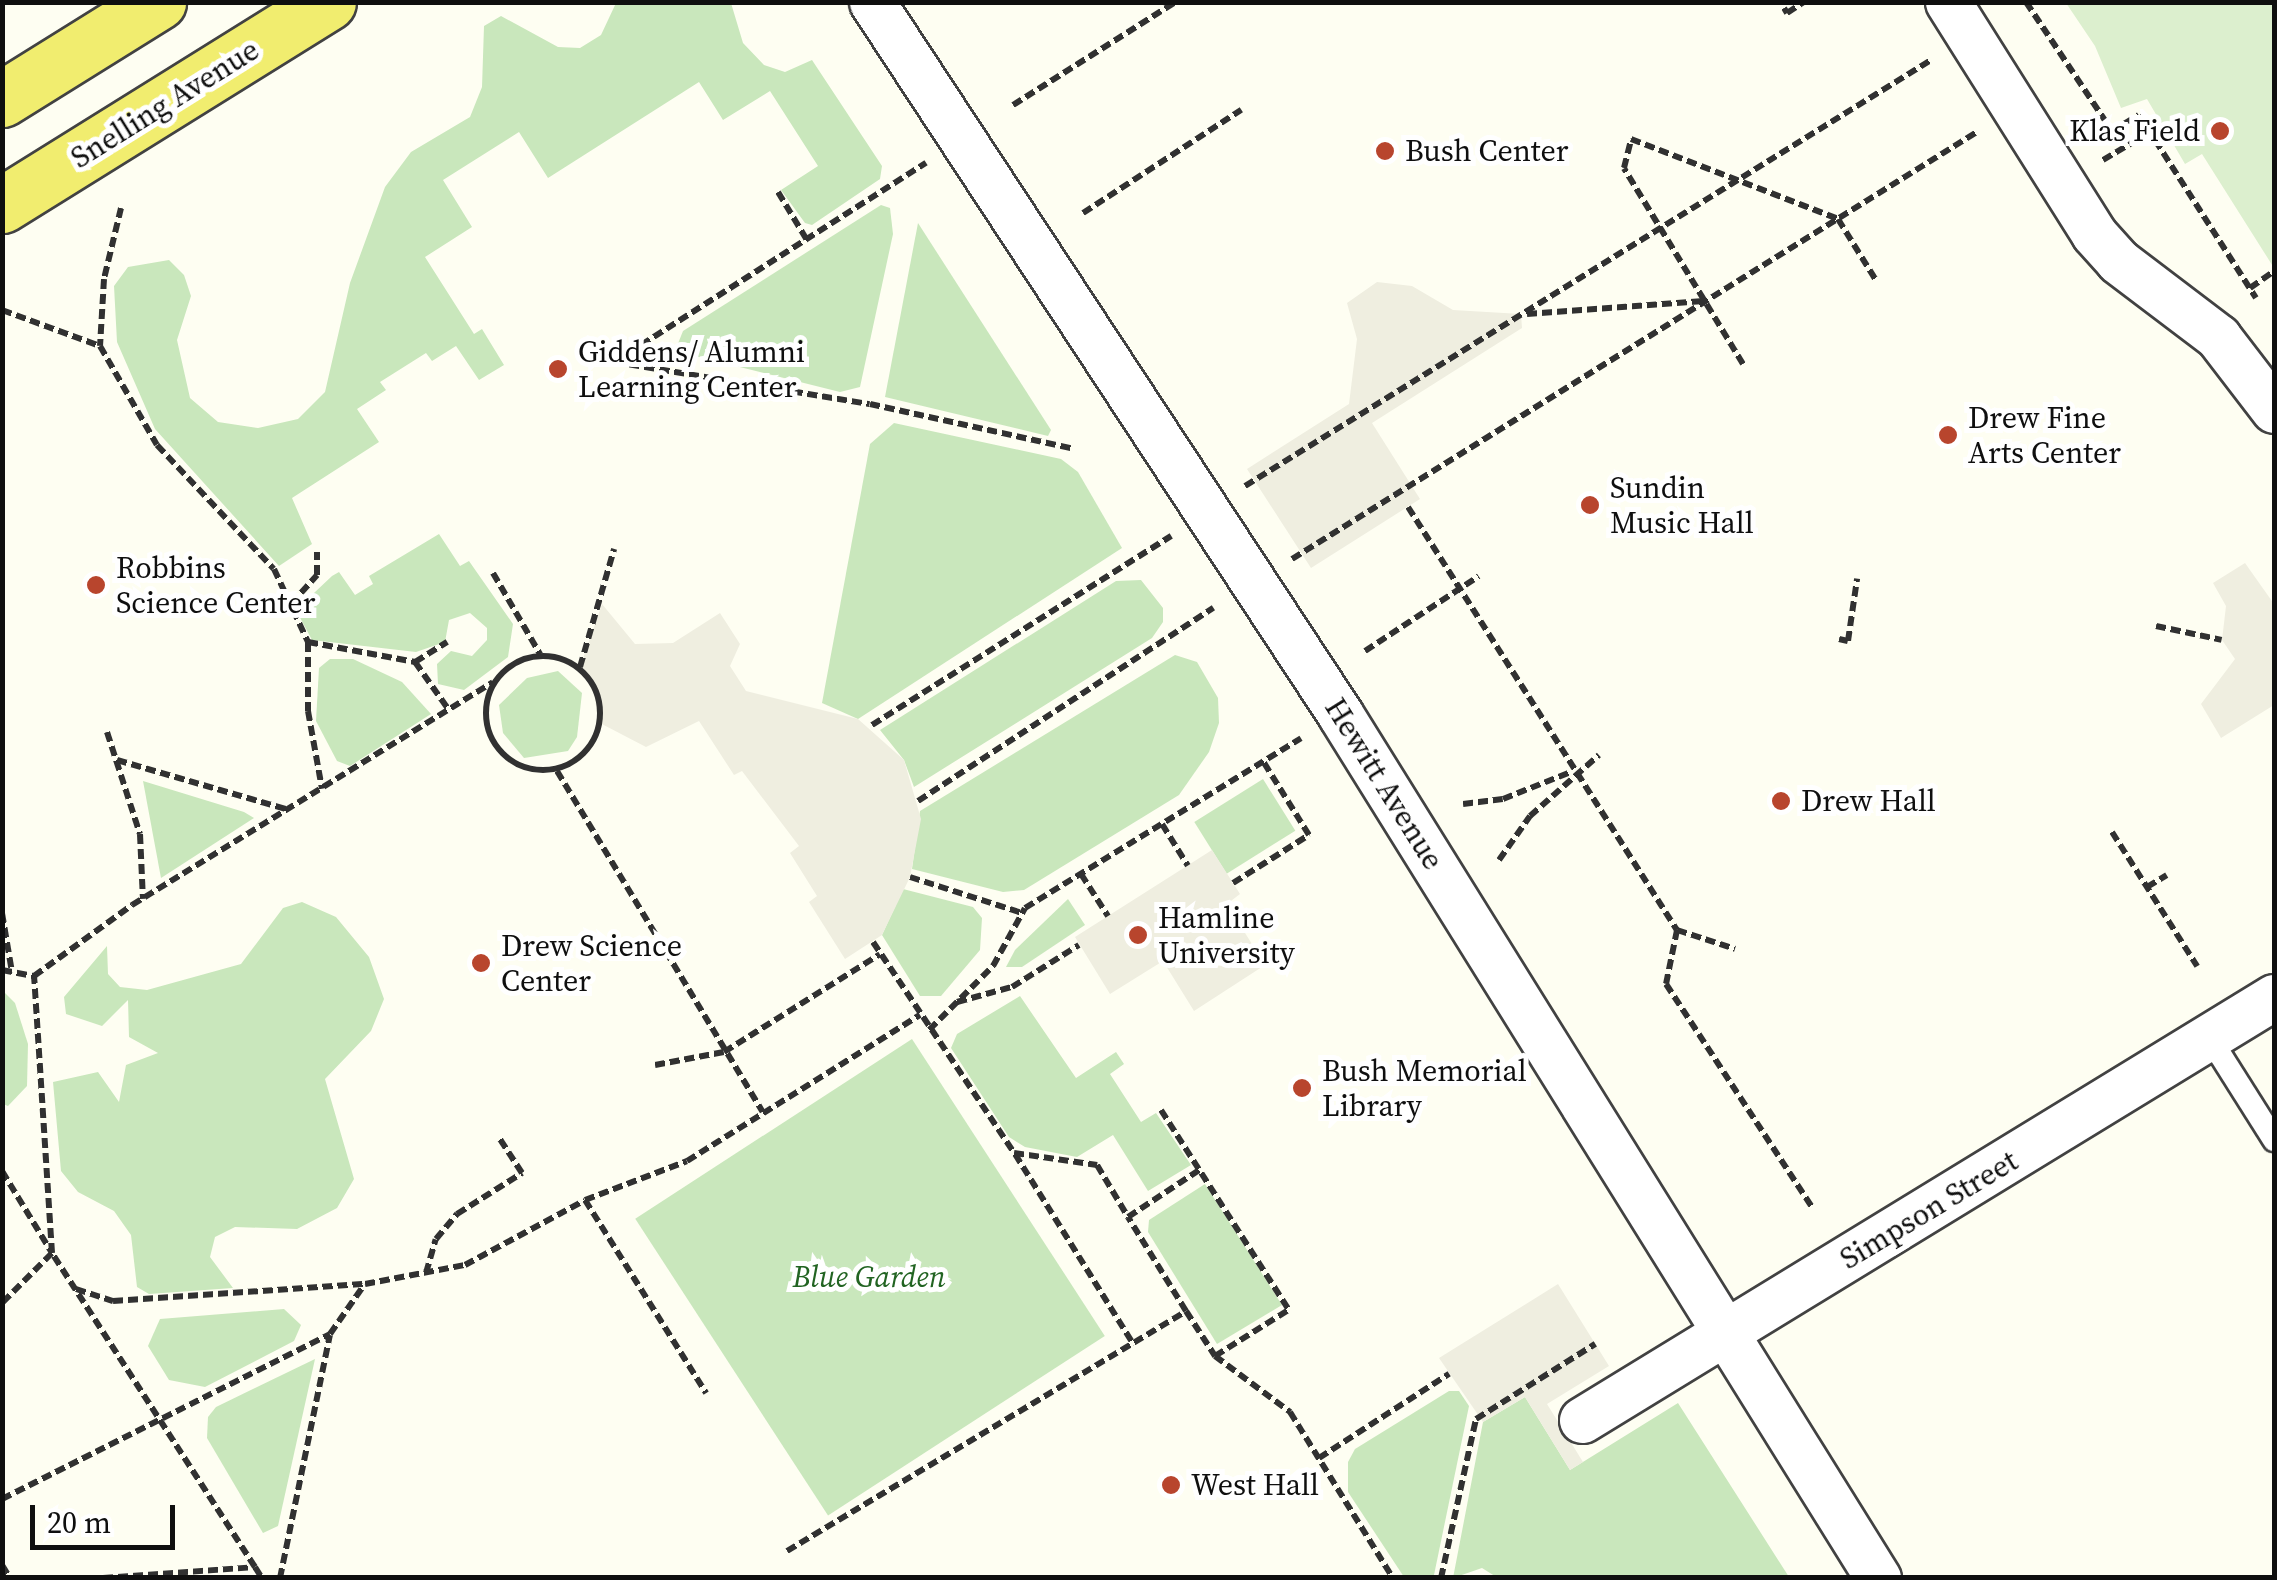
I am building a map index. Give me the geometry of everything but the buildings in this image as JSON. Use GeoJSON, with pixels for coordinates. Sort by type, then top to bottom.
{"type":"FeatureCollection","features":[{"type":"Feature","properties":{"kind":"main road"},"geometry":{"type":"LineString","coordinates":[[2,100],[158,2]]}},
{"type":"Feature","properties":{"kind":"main road","name":"Snelling Avenue"},"geometry":{"type":"LineString","coordinates":[[2,205],[328,2]]}},
{"type":"Feature","properties":{"kind":"street","name":"Hewitt Avenue"},"geometry":{"type":"LineString","coordinates":[[872,2],[1340,714],[1878,1578]]}},
{"type":"Feature","properties":{"kind":"street"},"geometry":{"type":"LineString","coordinates":[[1948,2],[2094,234],[2118,261],[2218,336],[2274,410]]}},
{"type":"Feature","properties":{"kind":"street","name":"Simpson Street"},"geometry":{"type":"LineString","coordinates":[[1582,1420],[2274,997]]}},
{"type":"Feature","properties":{"kind":"lane"},"geometry":{"type":"LineString","coordinates":[[2209,1038],[2274,1140]]}},
{"type":"Feature","properties":{"kind":"path"},"geometry":{"type":"LineString","coordinates":[[1013,105],[1174,2]]}},
{"type":"Feature","properties":{"kind":"path"},"geometry":{"type":"LineString","coordinates":[[1784,8],[1787,13],[1804,2]]}},
{"type":"Feature","properties":{"kind":"path"},"geometry":{"type":"LineString","coordinates":[[2026,2],[2112,131],[2139,115],[2256,298]]}},
{"type":"Feature","properties":{"kind":"path"},"geometry":{"type":"LineString","coordinates":[[1236,492],[1938,56]]}},
{"type":"Feature","properties":{"kind":"path"},"geometry":{"type":"LineString","coordinates":[[1082,213],[1242,110]]}},
{"type":"Feature","properties":{"kind":"path"},"geometry":{"type":"LineString","coordinates":[[1282,565],[1983,128]]}},
{"type":"Feature","properties":{"kind":"path"},"geometry":{"type":"LineString","coordinates":[[2091,167],[2150,132]]}},
{"type":"Feature","properties":{"kind":"path"},"geometry":{"type":"LineString","coordinates":[[1744,364],[1624,168],[1631,139],[1838,219],[1877,282]]}},
{"type":"Feature","properties":{"kind":"path"},"geometry":{"type":"LineString","coordinates":[[933,159],[615,362],[852,401],[1074,449]]}},
{"type":"Feature","properties":{"kind":"path"},"geometry":{"type":"LineString","coordinates":[[778,192],[807,240]]}},
{"type":"Feature","properties":{"kind":"path"},"geometry":{"type":"LineString","coordinates":[[120,208],[104,279],[100,346],[157,445],[274,570],[308,642],[308,711],[322,790]]}},
{"type":"Feature","properties":{"kind":"path"},"geometry":{"type":"LineString","coordinates":[[2250,288],[2274,271]]}},
{"type":"Feature","properties":{"kind":"path"},"geometry":{"type":"LineString","coordinates":[[1522,314],[1705,301]]}},
{"type":"Feature","properties":{"kind":"path"},"geometry":{"type":"LineString","coordinates":[[2,310],[100,346]]}},
{"type":"Feature","properties":{"kind":"path"},"geometry":{"type":"LineString","coordinates":[[1408,507],[1457,590],[1577,770],[1676,930],[1735,948]]}},
{"type":"Feature","properties":{"kind":"path"},"geometry":{"type":"LineString","coordinates":[[872,725],[1177,532]]}},
{"type":"Feature","properties":{"kind":"path"},"geometry":{"type":"LineString","coordinates":[[580,667],[614,549]]}},
{"type":"Feature","properties":{"kind":"path"},"geometry":{"type":"LineString","coordinates":[[291,604],[317,575],[317,552]]}},
{"type":"Feature","properties":{"kind":"path"},"geometry":{"type":"LineString","coordinates":[[492,682],[484,708],[505,757],[529,769],[557,771],[578,761],[598,722],[592,683],[580,667],[540,654],[493,574]]}},
{"type":"Feature","properties":{"kind":"path"},"geometry":{"type":"LineString","coordinates":[[1364,650],[1479,576]]}},
{"type":"Feature","properties":{"kind":"path"},"geometry":{"type":"LineString","coordinates":[[1839,639],[1848,641],[1857,579]]}},
{"type":"Feature","properties":{"kind":"path"},"geometry":{"type":"LineString","coordinates":[[918,800],[1223,602]]}},
{"type":"Feature","properties":{"kind":"path"},"geometry":{"type":"LineString","coordinates":[[2156,626],[2222,640]]}},
{"type":"Feature","properties":{"kind":"path"},"geometry":{"type":"LineString","coordinates":[[308,642],[415,662],[448,642]]}},
{"type":"Feature","properties":{"kind":"path"},"geometry":{"type":"LineString","coordinates":[[2,970],[34,976],[143,899],[540,654]]}},
{"type":"Feature","properties":{"kind":"path"},"geometry":{"type":"LineString","coordinates":[[415,662],[449,710]]}},
{"type":"Feature","properties":{"kind":"path"},"geometry":{"type":"LineString","coordinates":[[929,1030],[993,966],[1022,913],[1340,714]]}},
{"type":"Feature","properties":{"kind":"path"},"geometry":{"type":"LineString","coordinates":[[106,732],[140,834],[143,899]]}},
{"type":"Feature","properties":{"kind":"path"},"geometry":{"type":"LineString","coordinates":[[1499,860],[1530,816],[1577,770],[1599,755]]}},
{"type":"Feature","properties":{"kind":"path"},"geometry":{"type":"LineString","coordinates":[[117,760],[289,810]]}},
{"type":"Feature","properties":{"kind":"path"},"geometry":{"type":"LineString","coordinates":[[1233,883],[1309,835],[1263,761]]}},
{"type":"Feature","properties":{"kind":"path"},"geometry":{"type":"LineString","coordinates":[[1463,804],[1503,799],[1577,770]]}},
{"type":"Feature","properties":{"kind":"path"},"geometry":{"type":"LineString","coordinates":[[557,771],[724,1052],[764,1112]]}},
{"type":"Feature","properties":{"kind":"path"},"geometry":{"type":"LineString","coordinates":[[1162,824],[1188,866]]}},
{"type":"Feature","properties":{"kind":"path"},"geometry":{"type":"LineString","coordinates":[[2112,832],[2196,966]]}},
{"type":"Feature","properties":{"kind":"path"},"geometry":{"type":"LineString","coordinates":[[1081,874],[1108,916]]}},
{"type":"Feature","properties":{"kind":"path"},"geometry":{"type":"LineString","coordinates":[[2147,887],[2167,874]]}},
{"type":"Feature","properties":{"kind":"path"},"geometry":{"type":"LineString","coordinates":[[910,876],[1022,913]]}},
{"type":"Feature","properties":{"kind":"path"},"geometry":{"type":"LineString","coordinates":[[2,913],[12,972]]}},
{"type":"Feature","properties":{"kind":"path"},"geometry":{"type":"LineString","coordinates":[[1676,930],[1666,984],[1812,1207]]}},
{"type":"Feature","properties":{"kind":"path"},"geometry":{"type":"LineString","coordinates":[[872,942],[1014,1153],[1134,1345]]}},
{"type":"Feature","properties":{"kind":"path"},"geometry":{"type":"LineString","coordinates":[[956,1002],[1012,986],[1079,944]]}},
{"type":"Feature","properties":{"kind":"path"},"geometry":{"type":"LineString","coordinates":[[655,1066],[724,1052],[880,954]]}},
{"type":"Feature","properties":{"kind":"path"},"geometry":{"type":"LineString","coordinates":[[2,1303],[52,1253],[34,976]]}},
{"type":"Feature","properties":{"kind":"path"},"geometry":{"type":"LineString","coordinates":[[76,1289],[113,1301],[365,1284],[466,1265],[585,1200],[687,1161],[920,1015]]}},
{"type":"Feature","properties":{"kind":"path"},"geometry":{"type":"LineString","coordinates":[[1162,1110],[1291,1309],[1216,1356]]}},
{"type":"Feature","properties":{"kind":"path"},"geometry":{"type":"LineString","coordinates":[[426,1273],[436,1239],[457,1214],[522,1174],[498,1136]]}},
{"type":"Feature","properties":{"kind":"path"},"geometry":{"type":"LineString","coordinates":[[1014,1153],[1097,1165],[1216,1356],[1290,1412],[1393,1578]]}},
{"type":"Feature","properties":{"kind":"path"},"geometry":{"type":"LineString","coordinates":[[1128,1216],[1201,1169]]}},
{"type":"Feature","properties":{"kind":"path"},"geometry":{"type":"LineString","coordinates":[[2,1171],[262,1578]]}},
{"type":"Feature","properties":{"kind":"path"},"geometry":{"type":"LineString","coordinates":[[585,1200],[706,1393]]}},
{"type":"Feature","properties":{"kind":"path"},"geometry":{"type":"LineString","coordinates":[[280,1578],[330,1334],[365,1284]]}},
{"type":"Feature","properties":{"kind":"path"},"geometry":{"type":"LineString","coordinates":[[787,1551],[1186,1312]]}},
{"type":"Feature","properties":{"kind":"path"},"geometry":{"type":"LineString","coordinates":[[2,1499],[330,1334]]}},
{"type":"Feature","properties":{"kind":"path"},"geometry":{"type":"LineString","coordinates":[[1441,1578],[1476,1418],[1595,1344]]}},
{"type":"Feature","properties":{"kind":"path"},"geometry":{"type":"LineString","coordinates":[[1319,1458],[1450,1374]]}},
{"type":"Feature","properties":{"kind":"path"},"geometry":{"type":"LineString","coordinates":[[2,1565],[10,1578]]}},
{"type":"Feature","properties":{"kind":"path"},"geometry":{"type":"LineString","coordinates":[[103,1578],[255,1568]]}},
{"type":"Feature","properties":{"kind":"green space"},"geometry":{"type":"Polygon","coordinates":[[[616,3],[731,3],[743,43],[764,65],[785,72],[812,60],[882,166],[880,179],[812,225],[805,223],[781,190],[818,166],[770,91],[723,120],[699,82],[548,178],[519,132],[443,180],[472,227],[425,257],[474,334],[482,329],[504,365],[479,380],[456,346],[432,361],[426,353],[380,382],[386,390],[357,409],[379,442],[292,498],[312,544],[279,566],[155,429],[117,342],[114,286],[128,267],[169,260],[184,275],[191,296],[177,340],[190,398],[218,422],[258,428],[298,419],[325,392],[350,283],[385,187],[411,152],[470,117],[482,87],[484,26],[501,16],[558,47],[580,48],[601,35],[616,3]]]}},
{"type":"Feature","properties":{"kind":"green space","name":"Klas Field"},"geometry":{"type":"Polygon","coordinates":[[[2066,3],[2274,3],[2274,268],[2202,154],[2185,164],[2147,99],[2121,108],[2095,46],[2066,3]]]}},
{"type":"Feature","properties":{"kind":"green space"},"geometry":{"type":"Polygon","coordinates":[[[881,205],[890,208],[893,234],[860,387],[840,392],[675,351],[683,331],[881,205]]]}},
{"type":"Feature","properties":{"kind":"green space"},"geometry":{"type":"Polygon","coordinates":[[[918,223],[1051,430],[1048,436],[885,397],[918,223]]]}},
{"type":"Feature","properties":{"kind":"green space"},"geometry":{"type":"Polygon","coordinates":[[[894,423],[1061,459],[1078,472],[1122,548],[858,719],[822,703],[870,444],[894,423]]]}},
{"type":"Feature","properties":{"kind":"green space"},"geometry":{"type":"Polygon","coordinates":[[[439,534],[460,566],[469,561],[513,624],[508,657],[464,690],[438,684],[437,664],[451,651],[472,656],[487,640],[487,628],[470,613],[449,620],[445,642],[416,652],[312,640],[296,610],[332,576],[339,572],[355,595],[373,584],[369,576],[439,534]]]}},
{"type":"Feature","properties":{"kind":"green space"},"geometry":{"type":"Polygon","coordinates":[[[1141,580],[1163,608],[1163,622],[1152,638],[914,787],[904,760],[880,730],[1116,581],[1141,580]]]}},
{"type":"Feature","properties":{"kind":"green space"},"geometry":{"type":"Polygon","coordinates":[[[1175,655],[1197,662],[1218,698],[1219,723],[1209,752],[1179,795],[1024,890],[1003,892],[912,869],[920,811],[1175,655]]]}},
{"type":"Feature","properties":{"kind":"green space"},"geometry":{"type":"Polygon","coordinates":[[[330,659],[353,659],[402,682],[431,714],[350,766],[337,761],[316,721],[319,668],[330,659]]]}},
{"type":"Feature","properties":{"kind":"green space"},"geometry":{"type":"Polygon","coordinates":[[[558,671],[582,693],[577,737],[568,751],[524,758],[503,733],[499,705],[527,678],[558,671]]]}},
{"type":"Feature","properties":{"kind":"green space"},"geometry":{"type":"Polygon","coordinates":[[[1263,779],[1295,831],[1227,874],[1194,822],[1263,779]]]}},
{"type":"Feature","properties":{"kind":"green space"},"geometry":{"type":"Polygon","coordinates":[[[143,781],[244,812],[254,818],[161,878],[143,781]]]}},
{"type":"Feature","properties":{"kind":"green space"},"geometry":{"type":"Polygon","coordinates":[[[903,889],[973,907],[982,918],[980,950],[941,996],[920,996],[882,935],[903,889]]]}},
{"type":"Feature","properties":{"kind":"green space"},"geometry":{"type":"Polygon","coordinates":[[[1068,899],[1085,925],[1022,967],[1006,967],[1015,950],[1068,899]]]}},
{"type":"Feature","properties":{"kind":"green space"},"geometry":{"type":"Polygon","coordinates":[[[302,902],[336,917],[369,957],[384,999],[371,1031],[325,1079],[354,1179],[337,1208],[297,1229],[235,1227],[215,1237],[210,1257],[233,1288],[149,1294],[137,1287],[131,1235],[114,1211],[78,1192],[61,1171],[53,1082],[98,1072],[119,1102],[126,1065],[158,1053],[129,1037],[128,1000],[102,1026],[66,1014],[64,997],[107,946],[108,974],[120,987],[147,990],[241,964],[283,908],[302,902]]]}},
{"type":"Feature","properties":{"kind":"green space"},"geometry":{"type":"Polygon","coordinates":[[[2,990],[15,1003],[28,1044],[27,1086],[8,1106],[3,1104],[2,990]]]}},
{"type":"Feature","properties":{"kind":"green space"},"geometry":{"type":"Polygon","coordinates":[[[1020,996],[1076,1078],[1116,1052],[1124,1064],[1110,1074],[1141,1122],[1156,1113],[1191,1165],[1148,1191],[1113,1135],[1077,1157],[1025,1147],[1009,1137],[951,1048],[957,1034],[1020,996]]]}},
{"type":"Feature","properties":{"kind":"green space","name":"Blue Garden"},"geometry":{"type":"Polygon","coordinates":[[[912,1039],[1105,1336],[828,1516],[635,1219],[912,1039]]]}},
{"type":"Feature","properties":{"kind":"green space"},"geometry":{"type":"Polygon","coordinates":[[[1205,1184],[1282,1305],[1217,1344],[1148,1232],[1149,1220],[1205,1184]]]}},
{"type":"Feature","properties":{"kind":"green space"},"geometry":{"type":"Polygon","coordinates":[[[284,1309],[301,1325],[294,1341],[205,1387],[169,1380],[148,1346],[160,1319],[284,1309]]]}},
{"type":"Feature","properties":{"kind":"green space"},"geometry":{"type":"Polygon","coordinates":[[[315,1359],[278,1526],[263,1533],[207,1438],[208,1417],[216,1407],[315,1359]]]}},
{"type":"Feature","properties":{"kind":"green space"},"geometry":{"type":"Polygon","coordinates":[[[1449,1391],[1459,1391],[1469,1406],[1434,1575],[1404,1577],[1348,1492],[1348,1462],[1355,1449],[1449,1391]]]}},
{"type":"Feature","properties":{"kind":"green space"},"geometry":{"type":"Polygon","coordinates":[[[1525,1397],[1570,1470],[1678,1403],[1789,1577],[1498,1578],[1482,1568],[1453,1578],[1483,1422],[1525,1397]]]}},
{"type":"Feature","properties":{"kind":"shaded area"},"geometry":{"type":"Polygon","coordinates":[[[1377,282],[1412,286],[1453,310],[1521,314],[1522,328],[1372,423],[1420,499],[1311,568],[1247,469],[1349,404],[1357,339],[1347,303],[1377,282]]]}},
{"type":"Feature","properties":{"kind":"shaded area"},"geometry":{"type":"Polygon","coordinates":[[[2245,563],[2274,604],[2274,705],[2221,738],[2201,704],[2235,659],[2222,640],[2226,606],[2213,583],[2245,563]]]}},
{"type":"Feature","properties":{"kind":"shaded area"},"geometry":{"type":"Polygon","coordinates":[[[602,604],[635,644],[673,643],[720,613],[740,644],[730,666],[746,691],[858,719],[904,760],[921,819],[910,877],[882,935],[845,959],[809,902],[817,896],[790,853],[799,846],[742,771],[734,775],[699,721],[646,747],[598,722],[593,683],[580,667],[602,604]]]}},
{"type":"Feature","properties":{"kind":"shaded area"},"geometry":{"type":"Polygon","coordinates":[[[1212,850],[1240,894],[1227,904],[1265,965],[1194,1011],[1163,961],[1110,994],[1075,937],[1212,850]]]}},
{"type":"Feature","properties":{"kind":"shaded area"},"geometry":{"type":"Polygon","coordinates":[[[1558,1284],[1609,1366],[1547,1404],[1583,1462],[1570,1470],[1525,1397],[1483,1422],[1439,1358],[1558,1284]]]}},
{"type":"Feature","properties":{"kind":"place","name":"Klas Field"},"geometry":{"type":"Point","coordinates":[2220,131]}},
{"type":"Feature","properties":{"kind":"place","name":"Bush Center"},"geometry":{"type":"Point","coordinates":[1385,151]}},
{"type":"Feature","properties":{"kind":"place","name":"Giddens/ Alumni Learning Center"},"geometry":{"type":"Point","coordinates":[558,369]}},
{"type":"Feature","properties":{"kind":"place","name":"Drew Fine Arts Center"},"geometry":{"type":"Point","coordinates":[1948,435]}},
{"type":"Feature","properties":{"kind":"place","name":"Sundin Music Hall"},"geometry":{"type":"Point","coordinates":[1590,505]}},
{"type":"Feature","properties":{"kind":"place","name":"Robbins Science Center"},"geometry":{"type":"Point","coordinates":[96,585]}},
{"type":"Feature","properties":{"kind":"place","name":"Drew Hall"},"geometry":{"type":"Point","coordinates":[1781,801]}},
{"type":"Feature","properties":{"kind":"place","name":"Hamline University"},"geometry":{"type":"Point","coordinates":[1138,935]}},
{"type":"Feature","properties":{"kind":"place","name":"Drew Science Center"},"geometry":{"type":"Point","coordinates":[481,963]}},
{"type":"Feature","properties":{"kind":"place","name":"Bush Memorial Library"},"geometry":{"type":"Point","coordinates":[1302,1088]}},
{"type":"Feature","properties":{"kind":"place","name":"West Hall"},"geometry":{"type":"Point","coordinates":[1171,1485]}}]}
